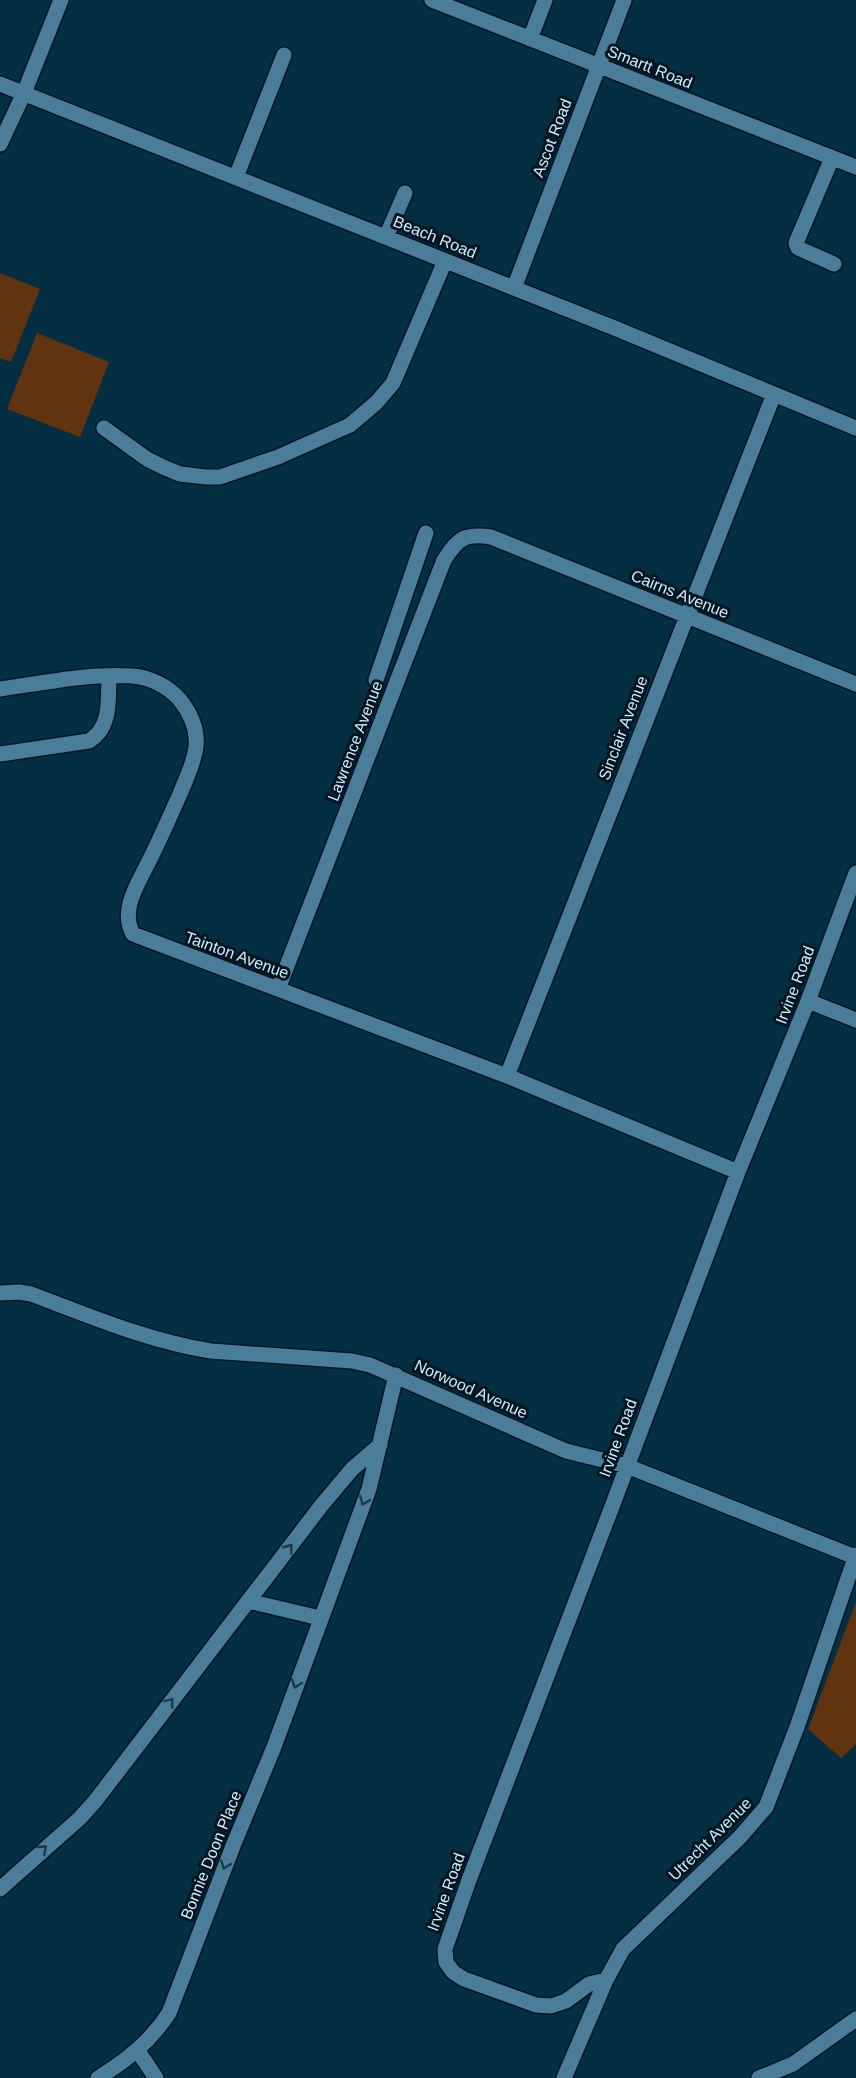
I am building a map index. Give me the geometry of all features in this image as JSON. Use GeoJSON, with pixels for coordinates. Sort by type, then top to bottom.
{"type":"FeatureCollection","features":[{"type":"Feature","properties":{"kind":"street"},"geometry":{"type":"LineString","coordinates":[[0,144],[24,93],[61,0]]}},
{"type":"Feature","properties":{"kind":"street","name":"Smartt Road"},"geometry":{"type":"LineString","coordinates":[[432,0],[856,167]]}},
{"type":"Feature","properties":{"kind":"street"},"geometry":{"type":"LineString","coordinates":[[530,39],[545,0]]}},
{"type":"Feature","properties":{"kind":"street","name":"Ascot Road"},"geometry":{"type":"LineString","coordinates":[[514,288],[624,0]]}},
{"type":"Feature","properties":{"kind":"street"},"geometry":{"type":"LineString","coordinates":[[236,177],[284,55]]}},
{"type":"Feature","properties":{"kind":"street","name":"Beach Road"},"geometry":{"type":"LineString","coordinates":[[0,84],[514,288],[856,428]]}},
{"type":"Feature","properties":{"kind":"street"},"geometry":{"type":"LineString","coordinates":[[832,158],[796,243],[798,248],[834,264]]}},
{"type":"Feature","properties":{"kind":"street"},"geometry":{"type":"LineString","coordinates":[[386,237],[405,193]]}},
{"type":"Feature","properties":{"kind":"street"},"geometry":{"type":"LineString","coordinates":[[104,428],[147,459],[163,467],[180,474],[220,477],[278,457],[350,425],[378,402],[393,383],[445,261]]}},
{"type":"Feature","properties":{"kind":"street","name":"Sinclair Avenue"},"geometry":{"type":"LineString","coordinates":[[507,1076],[774,394]]}},
{"type":"Feature","properties":{"kind":"street"},"geometry":{"type":"LineString","coordinates":[[376,680],[426,533]]}},
{"type":"Feature","properties":{"kind":"street","name":"Lawrence Avenue"},"geometry":{"type":"LineString","coordinates":[[278,989],[444,560],[459,540],[467,536],[491,537]]}},
{"type":"Feature","properties":{"kind":"street","name":"Cairns Avenue"},"geometry":{"type":"LineString","coordinates":[[491,537],[856,684]]}},
{"type":"Feature","properties":{"kind":"street"},"geometry":{"type":"LineString","coordinates":[[407,586],[431,594]]}},
{"type":"Feature","properties":{"kind":"street"},"geometry":{"type":"LineString","coordinates":[[0,754],[89,741],[95,738],[106,719],[108,676]]}},
{"type":"Feature","properties":{"kind":"street","name":"Tainton Avenue"},"geometry":{"type":"LineString","coordinates":[[0,688],[108,676],[134,676],[147,678],[164,687],[177,697],[189,712],[196,745],[190,771],[130,901],[128,921],[133,934],[507,1076],[738,1172]]}},
{"type":"Feature","properties":{"kind":"street","name":"Irvine Road"},"geometry":{"type":"LineString","coordinates":[[606,1980],[590,1984],[566,2001],[552,2006],[536,2006],[464,1979],[453,1972],[446,1962],[445,1949],[469,1880],[738,1172],[808,1001],[856,873]]}},
{"type":"Feature","properties":{"kind":"street"},"geometry":{"type":"LineString","coordinates":[[808,1001],[856,1020]]}},
{"type":"Feature","properties":{"kind":"street","name":"Norwood Avenue"},"geometry":{"type":"LineString","coordinates":[[0,1293],[31,1294],[131,1332],[181,1346],[211,1351],[352,1360],[396,1375],[566,1451],[627,1466],[856,1556]]}},
{"type":"Feature","properties":{"kind":"street","name":"Bonnie Doon Place"},"geometry":{"type":"LineString","coordinates":[[98,2078],[138,2051],[169,2013],[274,1747],[369,1489],[396,1375]]}},
{"type":"Feature","properties":{"kind":"street"},"geometry":{"type":"LineString","coordinates":[[0,1889],[96,1800],[352,1469],[380,1445]]}},
{"type":"Feature","properties":{"kind":"street","name":"Utrecht Avenue"},"geometry":{"type":"LineString","coordinates":[[564,2078],[606,1980],[623,1949],[740,1837],[766,1807],[797,1727],[856,1556]]}},
{"type":"Feature","properties":{"kind":"street"},"geometry":{"type":"LineString","coordinates":[[248,1601],[320,1618]]}},
{"type":"Feature","properties":{"kind":"street"},"geometry":{"type":"LineString","coordinates":[[759,2078],[794,2064],[856,2019]]}},
{"type":"Feature","properties":{"kind":"street"},"geometry":{"type":"LineString","coordinates":[[138,2051],[156,2078]]}},
{"type":"Feature","properties":{"kind":"shaded area"},"geometry":{"type":"Polygon","coordinates":[[[0,273],[40,289],[11,362],[0,358],[0,273]]]}},
{"type":"Feature","properties":{"kind":"shaded area"},"geometry":{"type":"Polygon","coordinates":[[[37,333],[109,362],[80,437],[7,409],[37,333]]]}},
{"type":"Feature","properties":{"kind":"shaded area"},"geometry":{"type":"Polygon","coordinates":[[[856,1602],[856,1744],[841,1758],[808,1729],[856,1602]]]}}]}
